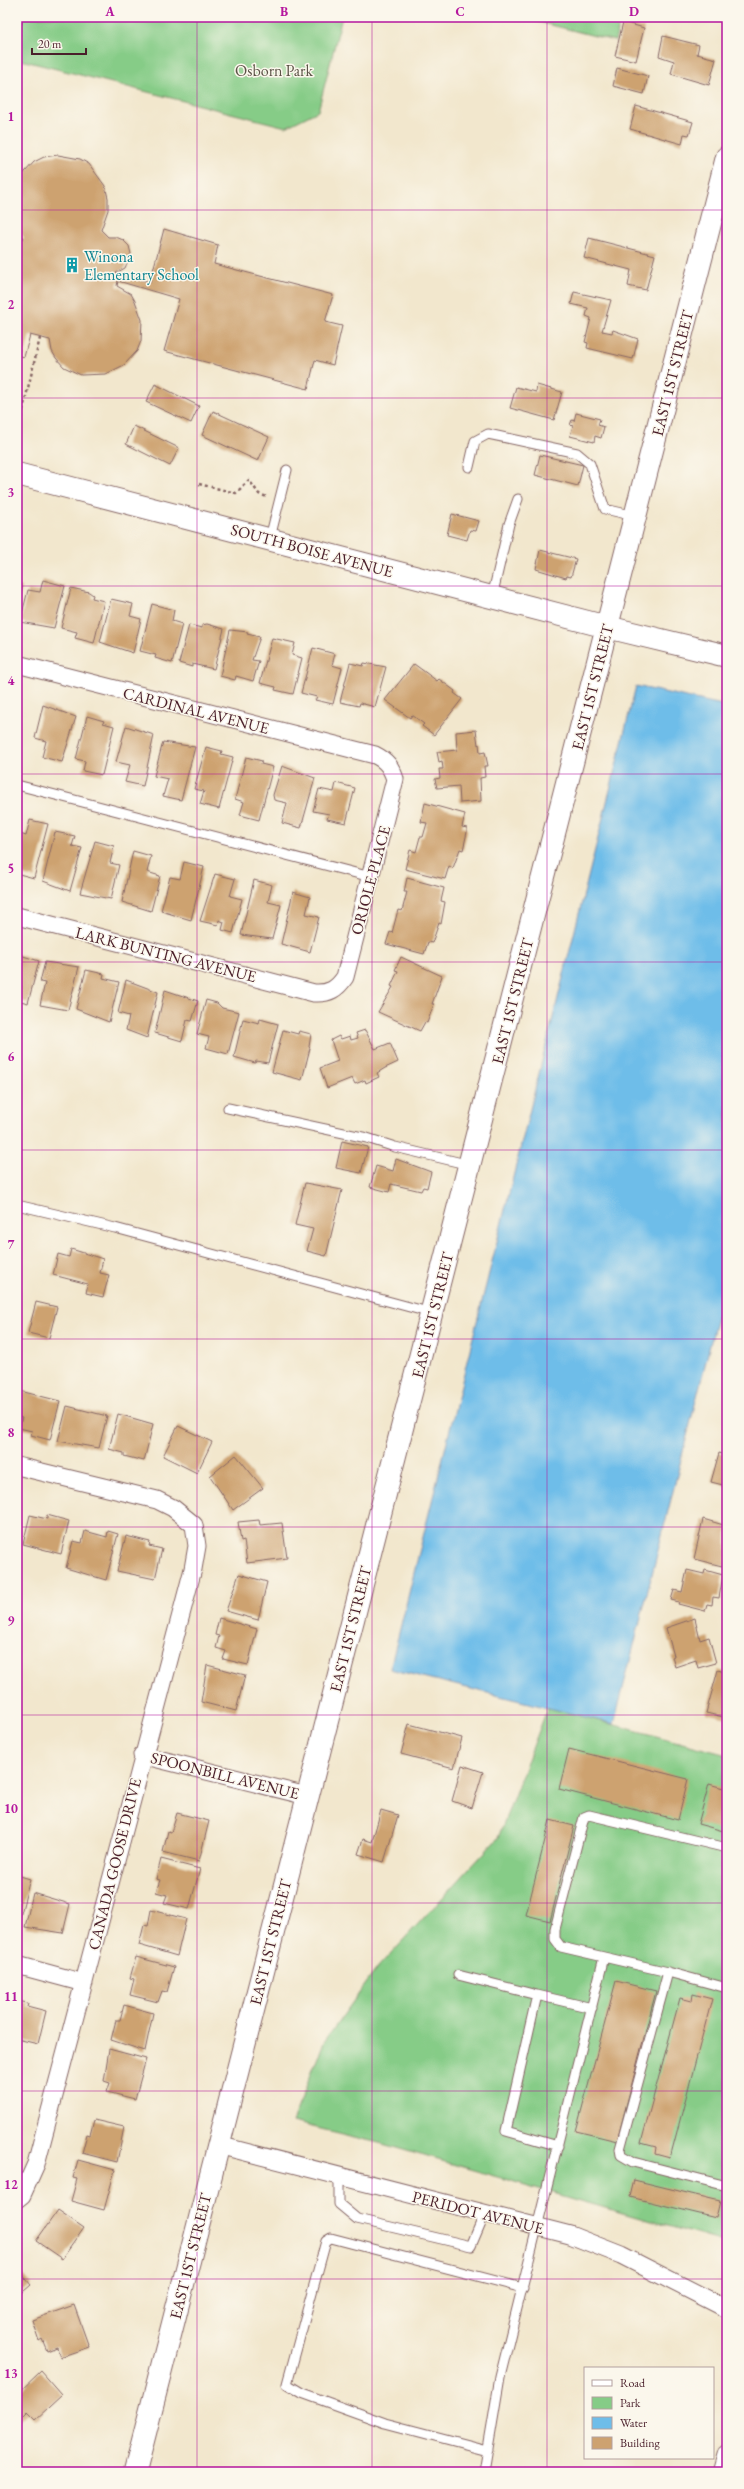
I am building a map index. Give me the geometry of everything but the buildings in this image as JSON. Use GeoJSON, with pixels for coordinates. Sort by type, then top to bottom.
{"type":"FeatureCollection","features":[{"type":"Feature","properties":{"kind":"main road","name":"EAST 1ST STREET"},"geometry":{"type":"LineString","coordinates":[[135,2472],[635,516],[724,183],[727,157]]}},
{"type":"Feature","properties":{"kind":"main road","name":"SOUTH BOISE AVENUE"},"geometry":{"type":"LineString","coordinates":[[17,474],[270,538],[607,628],[727,656]]}},
{"type":"Feature","properties":{"kind":"street","name":"CARDINAL AVENUE"},"geometry":{"type":"LineString","coordinates":[[17,664],[375,755]]}},
{"type":"Feature","properties":{"kind":"street","name":"ORIOLE PLACE"},"geometry":{"type":"LineString","coordinates":[[314,993],[331,991],[339,986],[345,977],[371,878],[394,779],[392,768],[384,760],[375,755]]}},
{"type":"Feature","properties":{"kind":"street","name":"LARK BUNTING AVENUE"},"geometry":{"type":"LineString","coordinates":[[17,916],[314,993]]}},
{"type":"Feature","properties":{"kind":"street","name":"CANADA GOOSE DRIVE"},"geometry":{"type":"LineString","coordinates":[[17,1466],[157,1500],[173,1508],[194,1525],[197,1546],[193,1569],[142,1755],[36,2164],[22,2195],[17,2199]]}},
{"type":"Feature","properties":{"kind":"street","name":"SPOONBILL AVENUE"},"geometry":{"type":"LineString","coordinates":[[142,1755],[307,1796]]}},
{"type":"Feature","properties":{"kind":"street"},"geometry":{"type":"LineString","coordinates":[[17,1965],[84,1983]]}},
{"type":"Feature","properties":{"kind":"street","name":"PERIDOT AVENUE"},"geometry":{"type":"LineString","coordinates":[[218,2145],[485,2213],[597,2244],[727,2309]]}},
{"type":"Feature","properties":{"kind":"street"},"geometry":{"type":"LineString","coordinates":[[722,2472],[727,2454]]}},
{"type":"Feature","properties":{"kind":"lane"},"geometry":{"type":"LineString","coordinates":[[470,467],[475,441],[488,434],[577,454],[590,464],[605,509],[635,516]]}},
{"type":"Feature","properties":{"kind":"lane"},"geometry":{"type":"LineString","coordinates":[[270,538],[287,470]]}},
{"type":"Feature","properties":{"kind":"lane"},"geometry":{"type":"LineString","coordinates":[[492,597],[509,524],[518,499]]}},
{"type":"Feature","properties":{"kind":"lane"},"geometry":{"type":"LineString","coordinates":[[17,785],[371,878]]}},
{"type":"Feature","properties":{"kind":"lane"},"geometry":{"type":"LineString","coordinates":[[228,1108],[367,1138],[395,1147],[470,1165]]}},
{"type":"Feature","properties":{"kind":"lane"},"geometry":{"type":"LineString","coordinates":[[17,1205],[130,1231],[432,1313]]}},
{"type":"Feature","properties":{"kind":"lane"},"geometry":{"type":"LineString","coordinates":[[727,1848],[589,1814],[584,1817],[555,1930],[555,1939],[561,1947],[668,1972],[727,1988]]}},
{"type":"Feature","properties":{"kind":"lane"},"geometry":{"type":"LineString","coordinates":[[484,2472],[500,2377],[604,1957]]}},
{"type":"Feature","properties":{"kind":"lane"},"geometry":{"type":"LineString","coordinates":[[668,1972],[620,2149],[621,2155],[633,2162],[727,2186]]}},
{"type":"Feature","properties":{"kind":"lane"},"geometry":{"type":"LineString","coordinates":[[458,1975],[592,2008]]}},
{"type":"Feature","properties":{"kind":"lane"},"geometry":{"type":"LineString","coordinates":[[538,1995],[506,2131],[558,2146]]}},
{"type":"Feature","properties":{"kind":"lane"},"geometry":{"type":"LineString","coordinates":[[340,2176],[339,2204],[358,2219],[471,2246],[485,2213]]}},
{"type":"Feature","properties":{"kind":"lane"},"geometry":{"type":"LineString","coordinates":[[488,2450],[374,2419],[302,2393],[287,2384],[326,2241],[331,2238],[523,2288]]}},
{"type":"Feature","properties":{"kind":"path"},"geometry":{"type":"LineString","coordinates":[[17,48],[22,17]]}},
{"type":"Feature","properties":{"kind":"path"},"geometry":{"type":"LineString","coordinates":[[17,434],[40,338]]}},
{"type":"Feature","properties":{"kind":"path"},"geometry":{"type":"LineString","coordinates":[[199,484],[236,494],[249,480],[259,494],[269,497]]}},
{"type":"Feature","properties":{"kind":"green space","name":"Osborn Park"},"geometry":{"type":"Polygon","coordinates":[[[17,17],[342,17],[318,111],[286,127],[17,59],[17,17]]]}},
{"type":"Feature","properties":{"kind":"green space"},"geometry":{"type":"Polygon","coordinates":[[[519,17],[621,17],[615,41],[519,17]]]}},
{"type":"Feature","properties":{"kind":"green space"},"geometry":{"type":"Polygon","coordinates":[[[548,1707],[727,1755],[727,2243],[379,2143],[292,2122],[324,2042],[378,1967],[498,1838],[548,1707]]]}},
{"type":"Feature","properties":{"kind":"water"},"geometry":{"type":"Polygon","coordinates":[[[636,686],[727,706],[727,1278],[614,1724],[390,1669],[636,686]]]}},
{"type":"Feature","properties":{"kind":"place","name":"Winona Elementary School"},"geometry":{"type":"Point","coordinates":[72,265]}}]}
